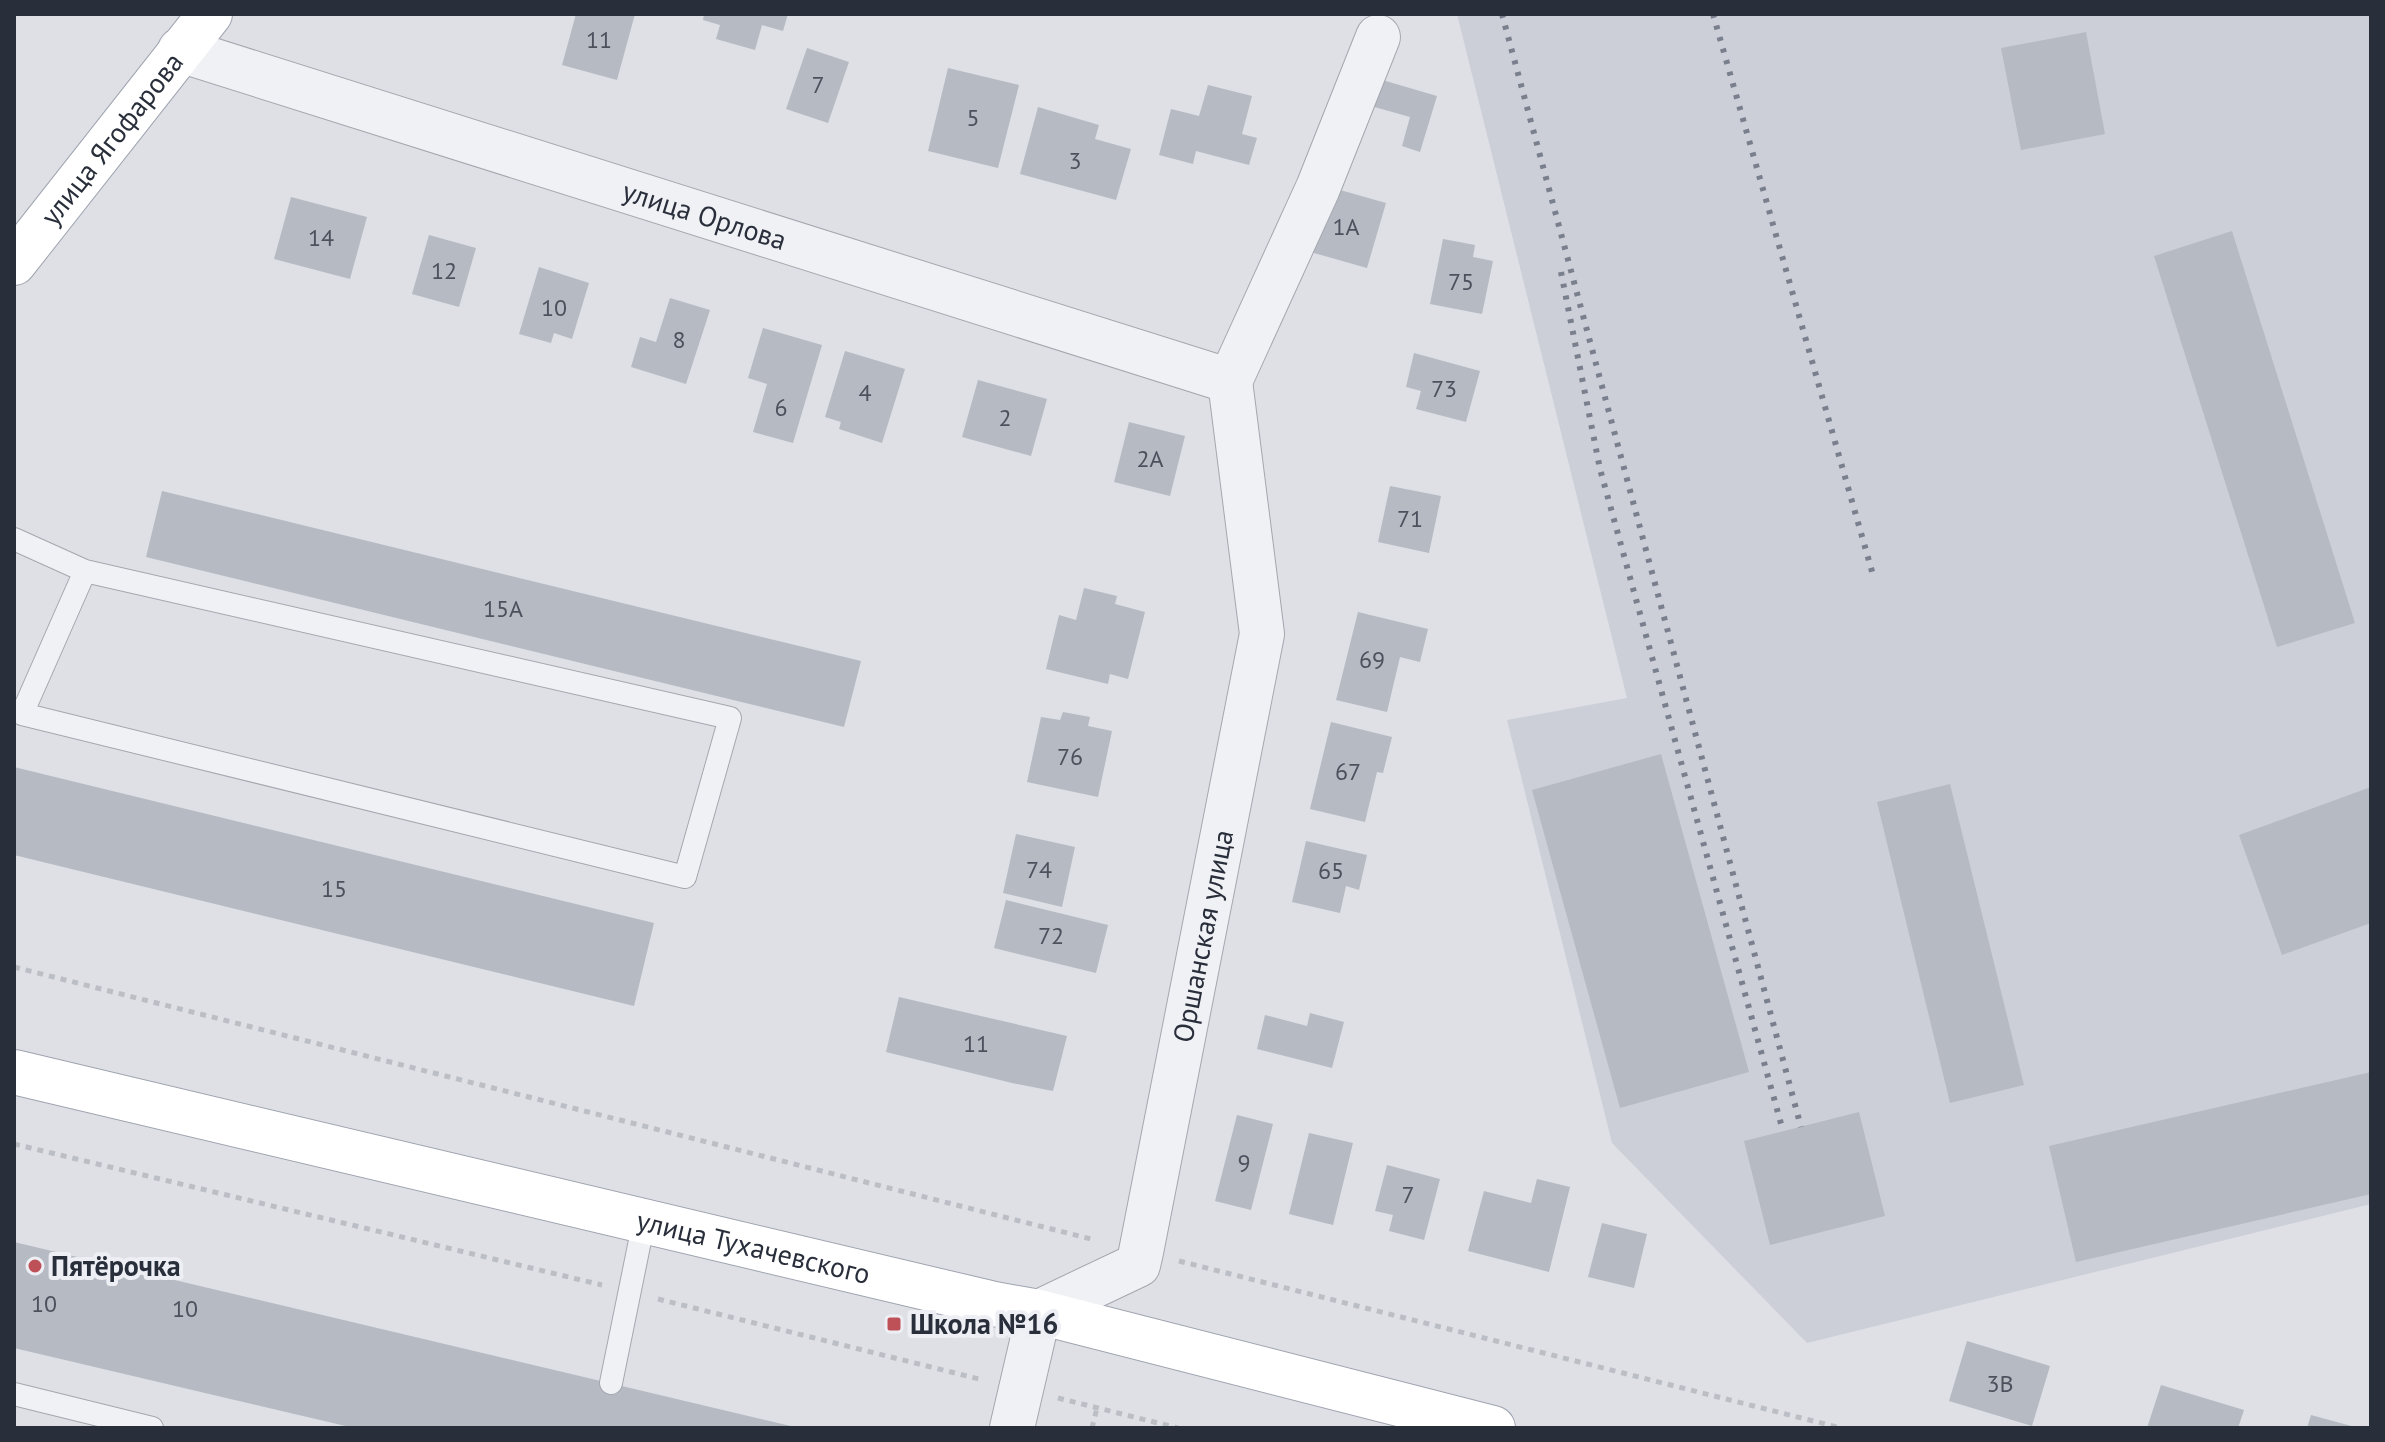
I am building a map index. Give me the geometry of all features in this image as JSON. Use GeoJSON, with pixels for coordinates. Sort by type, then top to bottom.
{"type":"FeatureCollection","features":[{"type":"Feature","properties":{"kind":"main road","name":"улица Ягофарова"},"geometry":{"type":"LineString","coordinates":[[14,263],[210,14]]}},
{"type":"Feature","properties":{"kind":"main road","name":"улица Тухачевского"},"geometry":{"type":"LineString","coordinates":[[14,1072],[994,1304],[1039,1312],[1493,1428]]}},
{"type":"Feature","properties":{"kind":"street"},"geometry":{"type":"LineString","coordinates":[[1230,381],[1318,188],[1378,37]]}},
{"type":"Feature","properties":{"kind":"street","name":"улица Орлова"},"geometry":{"type":"LineString","coordinates":[[180,50],[1230,381]]}},
{"type":"Feature","properties":{"kind":"street","name":"Оршанская улица"},"geometry":{"type":"LineString","coordinates":[[1141,1252],[1262,634],[1230,381]]}},
{"type":"Feature","properties":{"kind":"street"},"geometry":{"type":"LineString","coordinates":[[1016,1408],[1039,1312],[1138,1265],[1141,1252]]}},
{"type":"Feature","properties":{"kind":"lane"},"geometry":{"type":"LineString","coordinates":[[14,539],[85,571],[730,718],[685,877],[22,714],[85,571]]}},
{"type":"Feature","properties":{"kind":"lane"},"geometry":{"type":"LineString","coordinates":[[611,1383],[644,1221]]}},
{"type":"Feature","properties":{"kind":"lane"},"geometry":{"type":"LineString","coordinates":[[14,1394],[152,1428]]}},
{"type":"Feature","properties":{"kind":"path"},"geometry":{"type":"LineString","coordinates":[[14,967],[1841,1428]]}},
{"type":"Feature","properties":{"kind":"path"},"geometry":{"type":"LineString","coordinates":[[14,1144],[629,1292],[1016,1408],[1097,1408],[1178,1428]]}},
{"type":"Feature","properties":{"kind":"path"},"geometry":{"type":"LineString","coordinates":[[1092,1428],[1097,1408]]}},
{"type":"Feature","properties":{"kind":"shaded area"},"geometry":{"type":"Polygon","coordinates":[[[1457,14],[2371,14],[2371,1204],[1807,1343],[1612,1143],[1507,720],[1627,698],[1457,14]]]}},
{"type":"Feature","properties":{"kind":"building"},"geometry":{"type":"Polygon","coordinates":[[[576,14],[635,14],[617,80],[562,65],[576,14]]]}},
{"type":"Feature","properties":{"kind":"building"},"geometry":{"type":"Polygon","coordinates":[[[704,14],[788,14],[783,31],[762,25],[755,50],[716,39],[720,25],[703,20],[704,14]]]}},
{"type":"Feature","properties":{"kind":"building"},"geometry":{"type":"Polygon","coordinates":[[[2086,32],[2105,134],[2021,150],[2001,48],[2086,32]]]}},
{"type":"Feature","properties":{"kind":"building"},"geometry":{"type":"Polygon","coordinates":[[[807,48],[849,62],[828,123],[786,109],[807,48]]]}},
{"type":"Feature","properties":{"kind":"building"},"geometry":{"type":"Polygon","coordinates":[[[948,68],[1019,85],[998,168],[928,151],[948,68]]]}},
{"type":"Feature","properties":{"kind":"building"},"geometry":{"type":"Polygon","coordinates":[[[1379,79],[1437,96],[1420,152],[1402,146],[1410,117],[1371,106],[1379,79]]]}},
{"type":"Feature","properties":{"kind":"building"},"geometry":{"type":"Polygon","coordinates":[[[1208,85],[1252,96],[1242,134],[1257,138],[1249,165],[1196,151],[1193,164],[1159,155],[1171,109],[1199,116],[1208,85]]]}},
{"type":"Feature","properties":{"kind":"building"},"geometry":{"type":"Polygon","coordinates":[[[1038,107],[1099,125],[1095,139],[1131,149],[1116,200],[1020,174],[1038,107]]]}},
{"type":"Feature","properties":{"kind":"building"},"geometry":{"type":"Polygon","coordinates":[[[1326,186],[1386,203],[1367,268],[1307,251],[1326,186]]]}},
{"type":"Feature","properties":{"kind":"building"},"geometry":{"type":"Polygon","coordinates":[[[291,197],[367,217],[350,279],[274,259],[291,197]]]}},
{"type":"Feature","properties":{"kind":"building"},"geometry":{"type":"Polygon","coordinates":[[[2232,231],[2355,623],[2277,647],[2154,256],[2232,231]]]}},
{"type":"Feature","properties":{"kind":"building"},"geometry":{"type":"Polygon","coordinates":[[[429,235],[476,248],[459,307],[412,294],[429,235]]]}},
{"type":"Feature","properties":{"kind":"building"},"geometry":{"type":"Polygon","coordinates":[[[1443,239],[1475,245],[1473,257],[1493,261],[1482,314],[1430,304],[1443,239]]]}},
{"type":"Feature","properties":{"kind":"building"},"geometry":{"type":"Polygon","coordinates":[[[539,267],[589,283],[572,339],[554,333],[551,343],[519,334],[539,267]]]}},
{"type":"Feature","properties":{"kind":"building"},"geometry":{"type":"Polygon","coordinates":[[[670,298],[710,310],[686,384],[631,367],[640,337],[656,342],[670,298]]]}},
{"type":"Feature","properties":{"kind":"building"},"geometry":{"type":"Polygon","coordinates":[[[763,328],[822,345],[793,443],[753,432],[767,384],[748,378],[763,328]]]}},
{"type":"Feature","properties":{"kind":"building"},"geometry":{"type":"Polygon","coordinates":[[[845,351],[905,369],[882,443],[839,429],[841,422],[825,417],[845,351]]]}},
{"type":"Feature","properties":{"kind":"building"},"geometry":{"type":"Polygon","coordinates":[[[1414,353],[1480,371],[1466,422],[1416,409],[1421,391],[1406,387],[1414,353]]]}},
{"type":"Feature","properties":{"kind":"building"},"geometry":{"type":"Polygon","coordinates":[[[978,380],[1047,399],[1031,456],[962,437],[978,380]]]}},
{"type":"Feature","properties":{"kind":"building"},"geometry":{"type":"Polygon","coordinates":[[[1129,422],[1185,436],[1170,496],[1114,482],[1129,422]]]}},
{"type":"Feature","properties":{"kind":"building"},"geometry":{"type":"Polygon","coordinates":[[[1390,486],[1441,496],[1429,553],[1378,542],[1390,486]]]}},
{"type":"Feature","properties":{"kind":"building"},"geometry":{"type":"Polygon","coordinates":[[[162,491],[861,661],[844,727],[146,557],[162,491]]]}},
{"type":"Feature","properties":{"kind":"building"},"geometry":{"type":"Polygon","coordinates":[[[1084,588],[1117,596],[1115,604],[1145,612],[1128,679],[1110,674],[1108,684],[1046,669],[1059,615],[1076,620],[1084,588]]]}},
{"type":"Feature","properties":{"kind":"building"},"geometry":{"type":"Polygon","coordinates":[[[1358,612],[1428,629],[1420,662],[1400,657],[1387,712],[1336,700],[1358,612]]]}},
{"type":"Feature","properties":{"kind":"building"},"geometry":{"type":"Polygon","coordinates":[[[1063,712],[1090,717],[1088,726],[1112,731],[1098,797],[1027,782],[1041,717],[1060,720],[1063,712]]]}},
{"type":"Feature","properties":{"kind":"building"},"geometry":{"type":"Polygon","coordinates":[[[1331,722],[1392,737],[1383,773],[1377,772],[1365,822],[1310,809],[1331,722]]]}},
{"type":"Feature","properties":{"kind":"building"},"geometry":{"type":"Polygon","coordinates":[[[1661,754],[1749,1072],[1620,1108],[1532,790],[1661,754]]]}},
{"type":"Feature","properties":{"kind":"building"},"geometry":{"type":"Polygon","coordinates":[[[14,767],[654,923],[634,1006],[14,855],[14,767]]]}},
{"type":"Feature","properties":{"kind":"building"},"geometry":{"type":"Polygon","coordinates":[[[1950,784],[2024,1085],[1950,1103],[1877,802],[1950,784]]]}},
{"type":"Feature","properties":{"kind":"building"},"geometry":{"type":"Polygon","coordinates":[[[2371,787],[2371,923],[2282,955],[2239,835],[2371,787]]]}},
{"type":"Feature","properties":{"kind":"building"},"geometry":{"type":"Polygon","coordinates":[[[1016,834],[1075,847],[1062,907],[1003,893],[1016,834]]]}},
{"type":"Feature","properties":{"kind":"building"},"geometry":{"type":"Polygon","coordinates":[[[1306,841],[1367,855],[1359,890],[1346,886],[1340,913],[1292,902],[1306,841]]]}},
{"type":"Feature","properties":{"kind":"building"},"geometry":{"type":"Polygon","coordinates":[[[1006,900],[1108,925],[1096,973],[994,948],[1006,900]]]}},
{"type":"Feature","properties":{"kind":"building"},"geometry":{"type":"Polygon","coordinates":[[[899,997],[1067,1036],[1053,1091],[886,1052],[899,997]]]}},
{"type":"Feature","properties":{"kind":"building"},"geometry":{"type":"Polygon","coordinates":[[[1310,1013],[1344,1022],[1332,1068],[1257,1049],[1265,1015],[1307,1026],[1310,1013]]]}},
{"type":"Feature","properties":{"kind":"building"},"geometry":{"type":"Polygon","coordinates":[[[2371,1072],[2371,1194],[2076,1262],[2049,1146],[2371,1072]]]}},
{"type":"Feature","properties":{"kind":"building"},"geometry":{"type":"Polygon","coordinates":[[[1859,1112],[1885,1216],[1770,1245],[1744,1141],[1859,1112]]]}},
{"type":"Feature","properties":{"kind":"building"},"geometry":{"type":"Polygon","coordinates":[[[1237,1115],[1273,1124],[1251,1210],[1215,1201],[1237,1115]]]}},
{"type":"Feature","properties":{"kind":"building"},"geometry":{"type":"Polygon","coordinates":[[[1309,1133],[1353,1143],[1333,1225],[1289,1214],[1309,1133]]]}},
{"type":"Feature","properties":{"kind":"building"},"geometry":{"type":"Polygon","coordinates":[[[1387,1165],[1440,1179],[1424,1240],[1389,1231],[1393,1215],[1375,1211],[1387,1165]]]}},
{"type":"Feature","properties":{"kind":"building"},"geometry":{"type":"Polygon","coordinates":[[[1537,1179],[1570,1187],[1549,1272],[1468,1251],[1484,1191],[1531,1203],[1537,1179]]]}},
{"type":"Feature","properties":{"kind":"building"},"geometry":{"type":"Polygon","coordinates":[[[1602,1223],[1647,1234],[1634,1288],[1588,1277],[1602,1223]]]}},
{"type":"Feature","properties":{"kind":"building"},"geometry":{"type":"Polygon","coordinates":[[[14,1242],[795,1428],[354,1428],[14,1348],[14,1242]]]}},
{"type":"Feature","properties":{"kind":"building"},"geometry":{"type":"Polygon","coordinates":[[[1967,1341],[2050,1366],[2032,1426],[1949,1401],[1967,1341]]]}},
{"type":"Feature","properties":{"kind":"building"},"geometry":{"type":"Polygon","coordinates":[[[2161,1385],[2244,1410],[2238,1428],[2147,1428],[2161,1385]]]}},
{"type":"Feature","properties":{"kind":"building"},"geometry":{"type":"Polygon","coordinates":[[[2311,1415],[2355,1427],[2355,1428],[2307,1428],[2311,1415]]]}},
{"type":"Feature","properties":{"kind":"railway"},"geometry":{"type":"LineString","coordinates":[[1502,14],[1801,1127]]}},
{"type":"Feature","properties":{"kind":"railway"},"geometry":{"type":"LineString","coordinates":[[1713,14],[1873,575]]}},
{"type":"Feature","properties":{"kind":"railway"},"geometry":{"type":"LineString","coordinates":[[1561,272],[1600,469],[1783,1131]]}},
{"type":"Feature","properties":{"kind":"place","name":"Пятёрочка"},"geometry":{"type":"Point","coordinates":[35,1266]}},
{"type":"Feature","properties":{"kind":"place","name":"Школа №16"},"geometry":{"type":"Point","coordinates":[894,1324]}}]}
